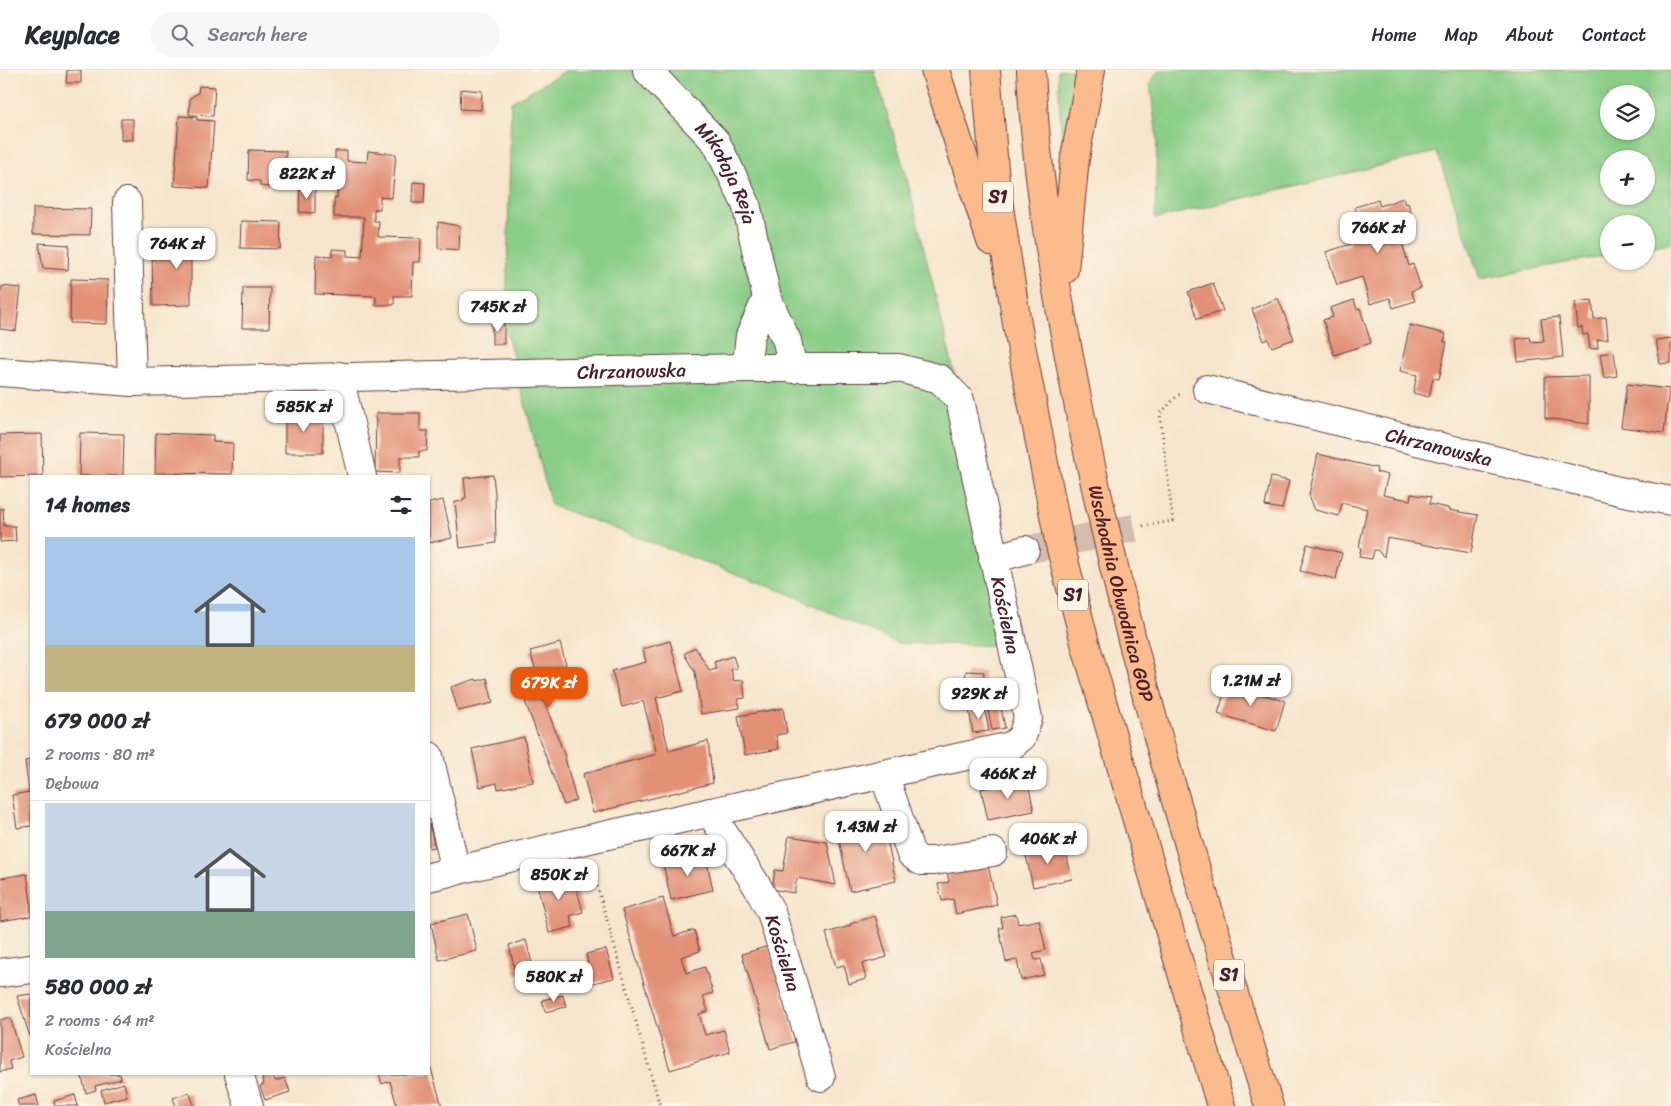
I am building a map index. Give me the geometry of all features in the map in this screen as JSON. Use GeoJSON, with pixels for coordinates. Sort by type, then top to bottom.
{"type":"FeatureCollection","features":[{"type":"Feature","properties":{"kind":"highway"},"geometry":{"type":"LineString","coordinates":[[936,70],[1017,324]]}},
{"type":"Feature","properties":{"kind":"highway","name":"S1"},"geometry":{"type":"LineString","coordinates":[[986,70],[995,181],[1017,324],[1059,542],[1083,634],[1148,862],[1222,1106]]}},
{"type":"Feature","properties":{"kind":"highway","name":"Wschodnia Obwodnica GOP"},"geometry":{"type":"LineString","coordinates":[[1031,70],[1040,179],[1060,312],[1105,531],[1188,844],[1269,1106]]}},
{"type":"Feature","properties":{"kind":"highway"},"geometry":{"type":"LineString","coordinates":[[1060,312],[1075,158],[1091,70]]}},
{"type":"Feature","properties":{"kind":"street","name":"Mikołaja Reja"},"geometry":{"type":"LineString","coordinates":[[647,70],[716,142],[746,204],[766,298],[787,341],[793,369]]}},
{"type":"Feature","properties":{"kind":"street"},"geometry":{"type":"LineString","coordinates":[[128,202],[132,382]]}},
{"type":"Feature","properties":{"kind":"street"},"geometry":{"type":"LineString","coordinates":[[746,368],[750,336],[766,298]]}},
{"type":"Feature","properties":{"kind":"street","name":"Chrzanowska"},"geometry":{"type":"LineString","coordinates":[[0,372],[132,382],[746,368],[899,368],[940,380],[960,400],[993,559]]}},
{"type":"Feature","properties":{"kind":"street"},"geometry":{"type":"LineString","coordinates":[[339,376],[362,475]]}},
{"type":"Feature","properties":{"kind":"street","name":"Chrzanowska"},"geometry":{"type":"LineString","coordinates":[[1206,389],[1619,491],[1671,501]]}},
{"type":"Feature","properties":{"kind":"street"},"geometry":{"type":"LineString","coordinates":[[993,559],[1026,550]]}},
{"type":"Feature","properties":{"kind":"street","name":"Kościelna"},"geometry":{"type":"LineString","coordinates":[[430,878],[585,840],[1011,746],[1022,736],[1028,718],[993,559]]}},
{"type":"Feature","properties":{"kind":"street"},"geometry":{"type":"LineString","coordinates":[[430,760],[456,871]]}},
{"type":"Feature","properties":{"kind":"street"},"geometry":{"type":"LineString","coordinates":[[884,774],[911,854],[916,858],[921,861],[934,861],[993,852]]}},
{"type":"Feature","properties":{"kind":"street","name":"Kościelna"},"geometry":{"type":"LineString","coordinates":[[710,812],[757,886],[771,912],[821,1077]]}},
{"type":"Feature","properties":{"kind":"street"},"geometry":{"type":"LineString","coordinates":[[0,972],[30,969]]}},
{"type":"Feature","properties":{"kind":"street"},"geometry":{"type":"LineString","coordinates":[[239,1075],[249,1106]]}},
{"type":"Feature","properties":{"kind":"path"},"geometry":{"type":"LineString","coordinates":[[1143,526],[1173,520],[1160,414],[1178,395],[1206,389]]}},
{"type":"Feature","properties":{"kind":"path"},"geometry":{"type":"LineString","coordinates":[[585,840],[660,1106]]}},
{"type":"Feature","properties":{"kind":"green space"},"geometry":{"type":"Polygon","coordinates":[[[567,70],[874,70],[906,175],[1021,646],[897,643],[785,592],[551,505],[506,330],[511,102],[567,70]]]}},
{"type":"Feature","properties":{"kind":"green space"},"geometry":{"type":"Polygon","coordinates":[[[1058,70],[1079,70],[1062,150],[1058,70]]]}},
{"type":"Feature","properties":{"kind":"green space"},"geometry":{"type":"Polygon","coordinates":[[[1159,70],[1671,70],[1671,243],[1655,246],[1655,215],[1600,215],[1600,257],[1480,279],[1437,152],[1155,219],[1157,140],[1150,83],[1159,70]]]}},
{"type":"Feature","properties":{"kind":"building"},"geometry":{"type":"Polygon","coordinates":[[[67,70],[81,70],[81,83],[66,83],[67,70]]]}},
{"type":"Feature","properties":{"kind":"building"},"geometry":{"type":"Polygon","coordinates":[[[199,86],[215,87],[213,116],[189,115],[190,98],[198,93],[199,86]]]}},
{"type":"Feature","properties":{"kind":"building"},"geometry":{"type":"Polygon","coordinates":[[[461,89],[482,91],[481,110],[460,109],[461,89]]]}},
{"type":"Feature","properties":{"kind":"building"},"geometry":{"type":"Polygon","coordinates":[[[179,116],[197,117],[197,120],[214,121],[209,188],[174,186],[179,116]]]}},
{"type":"Feature","properties":{"kind":"building"},"geometry":{"type":"Polygon","coordinates":[[[121,119],[133,119],[133,140],[121,140],[121,119]]]}},
{"type":"Feature","properties":{"kind":"building"},"geometry":{"type":"Polygon","coordinates":[[[249,150],[286,151],[284,182],[269,181],[269,187],[260,186],[260,181],[248,180],[249,150]]]}},
{"type":"Feature","properties":{"kind":"building"},"geometry":{"type":"Polygon","coordinates":[[[335,151],[347,151],[347,161],[367,162],[368,151],[396,154],[392,198],[380,197],[380,209],[374,209],[374,221],[379,221],[378,237],[421,238],[420,262],[413,262],[412,296],[394,296],[394,305],[376,305],[376,296],[315,294],[316,255],[332,256],[332,249],[347,250],[347,256],[362,257],[364,217],[334,217],[334,198],[337,198],[339,161],[335,161],[335,151]]]}},
{"type":"Feature","properties":{"kind":"building"},"geometry":{"type":"Polygon","coordinates":[[[413,182],[425,183],[424,203],[412,203],[413,182]]]}},
{"type":"Feature","properties":{"kind":"building"},"geometry":{"type":"Polygon","coordinates":[[[300,187],[315,187],[315,213],[299,212],[300,187]]]}},
{"type":"Feature","properties":{"kind":"building"},"geometry":{"type":"Polygon","coordinates":[[[1403,198],[1405,204],[1408,203],[1415,226],[1394,233],[1397,240],[1401,239],[1409,266],[1413,264],[1421,288],[1411,291],[1415,301],[1393,308],[1390,298],[1370,304],[1362,277],[1337,285],[1326,252],[1351,244],[1345,228],[1360,223],[1355,207],[1378,200],[1380,206],[1403,198]]]}},
{"type":"Feature","properties":{"kind":"building"},"geometry":{"type":"Polygon","coordinates":[[[33,208],[91,209],[90,235],[33,234],[33,208]]]}},
{"type":"Feature","properties":{"kind":"building"},"geometry":{"type":"Polygon","coordinates":[[[241,221],[281,222],[280,249],[240,248],[241,221]]]}},
{"type":"Feature","properties":{"kind":"building"},"geometry":{"type":"Polygon","coordinates":[[[438,222],[460,226],[459,250],[438,248],[438,222]]]}},
{"type":"Feature","properties":{"kind":"building"},"geometry":{"type":"Polygon","coordinates":[[[206,233],[207,258],[191,259],[191,305],[153,306],[152,252],[176,252],[176,234],[206,233]]]}},
{"type":"Feature","properties":{"kind":"building"},"geometry":{"type":"Polygon","coordinates":[[[39,243],[69,245],[68,270],[43,268],[39,243]]]}},
{"type":"Feature","properties":{"kind":"building"},"geometry":{"type":"Polygon","coordinates":[[[71,279],[108,280],[107,324],[70,323],[71,279]]]}},
{"type":"Feature","properties":{"kind":"building"},"geometry":{"type":"Polygon","coordinates":[[[1213,283],[1223,311],[1197,319],[1188,292],[1213,283]]]}},
{"type":"Feature","properties":{"kind":"building"},"geometry":{"type":"Polygon","coordinates":[[[2,286],[21,288],[16,331],[0,329],[0,295],[2,286]]]}},
{"type":"Feature","properties":{"kind":"building"},"geometry":{"type":"Polygon","coordinates":[[[243,288],[270,288],[269,328],[242,328],[243,288]]]}},
{"type":"Feature","properties":{"kind":"building"},"geometry":{"type":"Polygon","coordinates":[[[1278,298],[1294,339],[1272,347],[1268,339],[1264,341],[1252,309],[1278,298]]]}},
{"type":"Feature","properties":{"kind":"building"},"geometry":{"type":"Polygon","coordinates":[[[1354,300],[1357,309],[1360,308],[1371,343],[1334,355],[1323,320],[1333,317],[1330,308],[1354,300]]]}},
{"type":"Feature","properties":{"kind":"building"},"geometry":{"type":"Polygon","coordinates":[[[1592,300],[1594,319],[1606,317],[1608,339],[1597,340],[1598,348],[1590,349],[1588,334],[1583,335],[1582,327],[1578,328],[1575,302],[1592,300]]]}},
{"type":"Feature","properties":{"kind":"building"},"geometry":{"type":"Polygon","coordinates":[[[1559,317],[1563,357],[1518,362],[1516,339],[1530,337],[1531,342],[1544,341],[1541,319],[1559,317]]]}},
{"type":"Feature","properties":{"kind":"building"},"geometry":{"type":"Polygon","coordinates":[[[492,322],[504,322],[504,344],[492,344],[492,322]]]}},
{"type":"Feature","properties":{"kind":"building"},"geometry":{"type":"Polygon","coordinates":[[[1410,325],[1446,334],[1444,342],[1447,342],[1439,379],[1433,378],[1429,397],[1413,393],[1417,375],[1400,371],[1410,325]]]}},
{"type":"Feature","properties":{"kind":"building"},"geometry":{"type":"Polygon","coordinates":[[[1671,338],[1671,363],[1660,364],[1656,340],[1671,338]]]}},
{"type":"Feature","properties":{"kind":"building"},"geometry":{"type":"Polygon","coordinates":[[[1614,352],[1617,376],[1604,378],[1600,354],[1614,352]]]}},
{"type":"Feature","properties":{"kind":"building"},"geometry":{"type":"Polygon","coordinates":[[[1589,376],[1589,424],[1545,418],[1545,377],[1589,376]]]}},
{"type":"Feature","properties":{"kind":"building"},"geometry":{"type":"Polygon","coordinates":[[[1627,384],[1669,389],[1664,433],[1621,427],[1627,384]]]}},
{"type":"Feature","properties":{"kind":"building"},"geometry":{"type":"Polygon","coordinates":[[[285,413],[323,413],[323,453],[285,453],[285,413]]]}},
{"type":"Feature","properties":{"kind":"building"},"geometry":{"type":"Polygon","coordinates":[[[376,413],[420,413],[420,431],[428,431],[427,451],[419,451],[419,457],[400,457],[400,473],[375,472],[376,413]]]}},
{"type":"Feature","properties":{"kind":"building"},"geometry":{"type":"Polygon","coordinates":[[[80,433],[124,434],[123,475],[79,475],[80,433]]]}},
{"type":"Feature","properties":{"kind":"building"},"geometry":{"type":"Polygon","coordinates":[[[156,433],[213,435],[213,442],[233,443],[232,474],[155,473],[156,433]]]}},
{"type":"Feature","properties":{"kind":"building"},"geometry":{"type":"Polygon","coordinates":[[[42,434],[43,475],[0,477],[0,435],[42,434]]]}},
{"type":"Feature","properties":{"kind":"building"},"geometry":{"type":"Polygon","coordinates":[[[1318,454],[1377,468],[1376,472],[1388,475],[1383,495],[1410,500],[1411,494],[1431,497],[1429,504],[1448,508],[1448,510],[1478,515],[1471,553],[1387,538],[1384,557],[1377,550],[1374,550],[1372,559],[1359,557],[1361,548],[1359,547],[1367,509],[1342,503],[1339,516],[1315,510],[1309,495],[1318,454]]]}},
{"type":"Feature","properties":{"kind":"building"},"geometry":{"type":"Polygon","coordinates":[[[493,475],[496,543],[460,548],[455,502],[464,501],[463,498],[466,498],[464,478],[493,475]]]}},
{"type":"Feature","properties":{"kind":"building"},"geometry":{"type":"Polygon","coordinates":[[[1271,477],[1289,481],[1282,509],[1265,506],[1271,477]]]}},
{"type":"Feature","properties":{"kind":"building"},"geometry":{"type":"Polygon","coordinates":[[[443,500],[452,538],[430,543],[430,503],[443,500]]]}},
{"type":"Feature","properties":{"kind":"building"},"geometry":{"type":"Polygon","coordinates":[[[3,508],[4,526],[15,526],[16,541],[0,542],[0,509],[3,508]]]}},
{"type":"Feature","properties":{"kind":"building"},"geometry":{"type":"Polygon","coordinates":[[[1307,544],[1342,553],[1336,579],[1300,571],[1307,544]]]}},
{"type":"Feature","properties":{"kind":"building"},"geometry":{"type":"Polygon","coordinates":[[[670,641],[683,691],[656,698],[669,751],[708,741],[713,783],[593,813],[583,774],[657,754],[643,701],[622,707],[612,671],[646,662],[643,649],[670,641]]]}},
{"type":"Feature","properties":{"kind":"building"},"geometry":{"type":"Polygon","coordinates":[[[560,643],[573,691],[543,698],[564,754],[576,800],[564,805],[526,704],[518,673],[535,669],[530,651],[560,643]]]}},
{"type":"Feature","properties":{"kind":"building"},"geometry":{"type":"Polygon","coordinates":[[[695,647],[710,671],[716,669],[714,662],[733,656],[737,668],[731,670],[734,681],[743,680],[745,698],[738,699],[740,708],[701,714],[695,672],[684,654],[695,647]]]}},
{"type":"Feature","properties":{"kind":"building"},"geometry":{"type":"Polygon","coordinates":[[[966,671],[984,672],[983,684],[965,683],[966,671]]]}},
{"type":"Feature","properties":{"kind":"building"},"geometry":{"type":"Polygon","coordinates":[[[487,678],[493,703],[458,711],[451,687],[476,679],[477,681],[487,678]]]}},
{"type":"Feature","properties":{"kind":"building"},"geometry":{"type":"Polygon","coordinates":[[[1227,684],[1285,701],[1276,731],[1218,714],[1227,684]]]}},
{"type":"Feature","properties":{"kind":"building"},"geometry":{"type":"Polygon","coordinates":[[[1000,702],[1005,728],[992,730],[987,704],[1000,702]]]}},
{"type":"Feature","properties":{"kind":"building"},"geometry":{"type":"Polygon","coordinates":[[[984,706],[989,731],[973,733],[969,709],[984,706]]]}},
{"type":"Feature","properties":{"kind":"building"},"geometry":{"type":"Polygon","coordinates":[[[783,708],[787,733],[776,735],[779,749],[745,755],[738,716],[783,708]]]}},
{"type":"Feature","properties":{"kind":"building"},"geometry":{"type":"Polygon","coordinates":[[[524,737],[533,782],[498,789],[497,783],[480,787],[472,749],[524,737]]]}},
{"type":"Feature","properties":{"kind":"building"},"geometry":{"type":"Polygon","coordinates":[[[30,760],[30,826],[17,828],[12,795],[29,792],[25,761],[30,760]]]}},
{"type":"Feature","properties":{"kind":"building"},"geometry":{"type":"Polygon","coordinates":[[[1027,779],[1034,811],[988,820],[981,789],[1027,779]]]}},
{"type":"Feature","properties":{"kind":"building"},"geometry":{"type":"Polygon","coordinates":[[[882,816],[896,881],[850,891],[836,826],[882,816]]]}},
{"type":"Feature","properties":{"kind":"building"},"geometry":{"type":"Polygon","coordinates":[[[430,828],[435,847],[430,848],[430,828]]]}},
{"type":"Feature","properties":{"kind":"building"},"geometry":{"type":"Polygon","coordinates":[[[789,836],[827,842],[836,885],[797,878],[794,893],[772,889],[775,870],[783,871],[789,836]]]}},
{"type":"Feature","properties":{"kind":"building"},"geometry":{"type":"Polygon","coordinates":[[[1064,843],[1072,879],[1033,887],[1025,851],[1064,843]]]}},
{"type":"Feature","properties":{"kind":"building"},"geometry":{"type":"Polygon","coordinates":[[[705,853],[713,890],[671,900],[663,863],[705,853]]]}},
{"type":"Feature","properties":{"kind":"building"},"geometry":{"type":"Polygon","coordinates":[[[987,861],[997,905],[956,914],[953,899],[942,901],[938,884],[949,882],[947,870],[987,861]]]}},
{"type":"Feature","properties":{"kind":"building"},"geometry":{"type":"Polygon","coordinates":[[[572,871],[583,912],[570,916],[573,927],[549,933],[536,880],[572,871]]]}},
{"type":"Feature","properties":{"kind":"building"},"geometry":{"type":"Polygon","coordinates":[[[27,874],[30,895],[30,916],[0,921],[0,878],[27,874]]]}},
{"type":"Feature","properties":{"kind":"building"},"geometry":{"type":"Polygon","coordinates":[[[663,898],[674,936],[694,930],[700,951],[681,957],[686,973],[705,967],[713,993],[703,996],[708,1011],[699,1014],[705,1035],[724,1030],[730,1052],[670,1070],[622,910],[663,898]]]}},
{"type":"Feature","properties":{"kind":"building"},"geometry":{"type":"Polygon","coordinates":[[[468,914],[477,951],[439,960],[431,923],[468,914]]]}},
{"type":"Feature","properties":{"kind":"building"},"geometry":{"type":"Polygon","coordinates":[[[1016,914],[1018,924],[1039,920],[1046,950],[1033,953],[1035,960],[1041,959],[1044,975],[1021,980],[1017,960],[1006,962],[999,928],[1003,928],[1001,917],[1016,914]]]}},
{"type":"Feature","properties":{"kind":"building"},"geometry":{"type":"Polygon","coordinates":[[[875,916],[887,957],[862,964],[866,979],[849,984],[844,965],[836,967],[826,933],[875,916]]]}},
{"type":"Feature","properties":{"kind":"building"},"geometry":{"type":"Polygon","coordinates":[[[526,940],[534,971],[516,975],[509,945],[526,940]]]}},
{"type":"Feature","properties":{"kind":"building"},"geometry":{"type":"Polygon","coordinates":[[[769,946],[797,1041],[770,1049],[742,954],[769,946]]]}},
{"type":"Feature","properties":{"kind":"building"},"geometry":{"type":"Polygon","coordinates":[[[606,949],[614,978],[581,986],[576,966],[588,963],[586,954],[606,949]]]}},
{"type":"Feature","properties":{"kind":"building"},"geometry":{"type":"Polygon","coordinates":[[[30,994],[30,1037],[17,996],[30,994]]]}},
{"type":"Feature","properties":{"kind":"building"},"geometry":{"type":"Polygon","coordinates":[[[563,995],[566,1007],[545,1012],[542,1000],[563,995]]]}},
{"type":"Feature","properties":{"kind":"building"},"geometry":{"type":"Polygon","coordinates":[[[10,1017],[22,1057],[9,1061],[11,1069],[0,1072],[0,1020],[10,1017]]]}},
{"type":"Feature","properties":{"kind":"building"},"geometry":{"type":"Polygon","coordinates":[[[430,1065],[442,1106],[397,1106],[390,1081],[382,1084],[379,1075],[430,1075],[430,1065]]]}},
{"type":"Feature","properties":{"kind":"building"},"geometry":{"type":"Polygon","coordinates":[[[81,1075],[120,1075],[121,1079],[95,1086],[96,1090],[86,1093],[81,1075]]]}},
{"type":"Feature","properties":{"kind":"building"},"geometry":{"type":"Polygon","coordinates":[[[261,1075],[273,1075],[275,1081],[285,1078],[290,1092],[265,1100],[260,1086],[264,1084],[261,1075]]]}},
{"type":"Feature","properties":{"kind":"building"},"geometry":{"type":"Polygon","coordinates":[[[124,1083],[127,1096],[104,1102],[101,1090],[124,1083]]]}},
{"type":"Feature","properties":{"kind":"building"},"geometry":{"type":"Polygon","coordinates":[[[190,1093],[194,1106],[176,1106],[173,1098],[190,1093]]]}},
{"type":"Feature","properties":{"kind":"building"},"geometry":{"type":"Polygon","coordinates":[[[36,1095],[39,1106],[19,1106],[17,1100],[36,1095]]]}},
{"type":"Feature","properties":{"kind":"building"},"geometry":{"type":"Polygon","coordinates":[[[75,1095],[78,1106],[55,1106],[54,1101],[75,1095]]]}},
{"type":"Feature","properties":{"kind":"tunnel"},"geometry":{"type":"LineString","coordinates":[[1025,550],[1143,526]]}}]}
